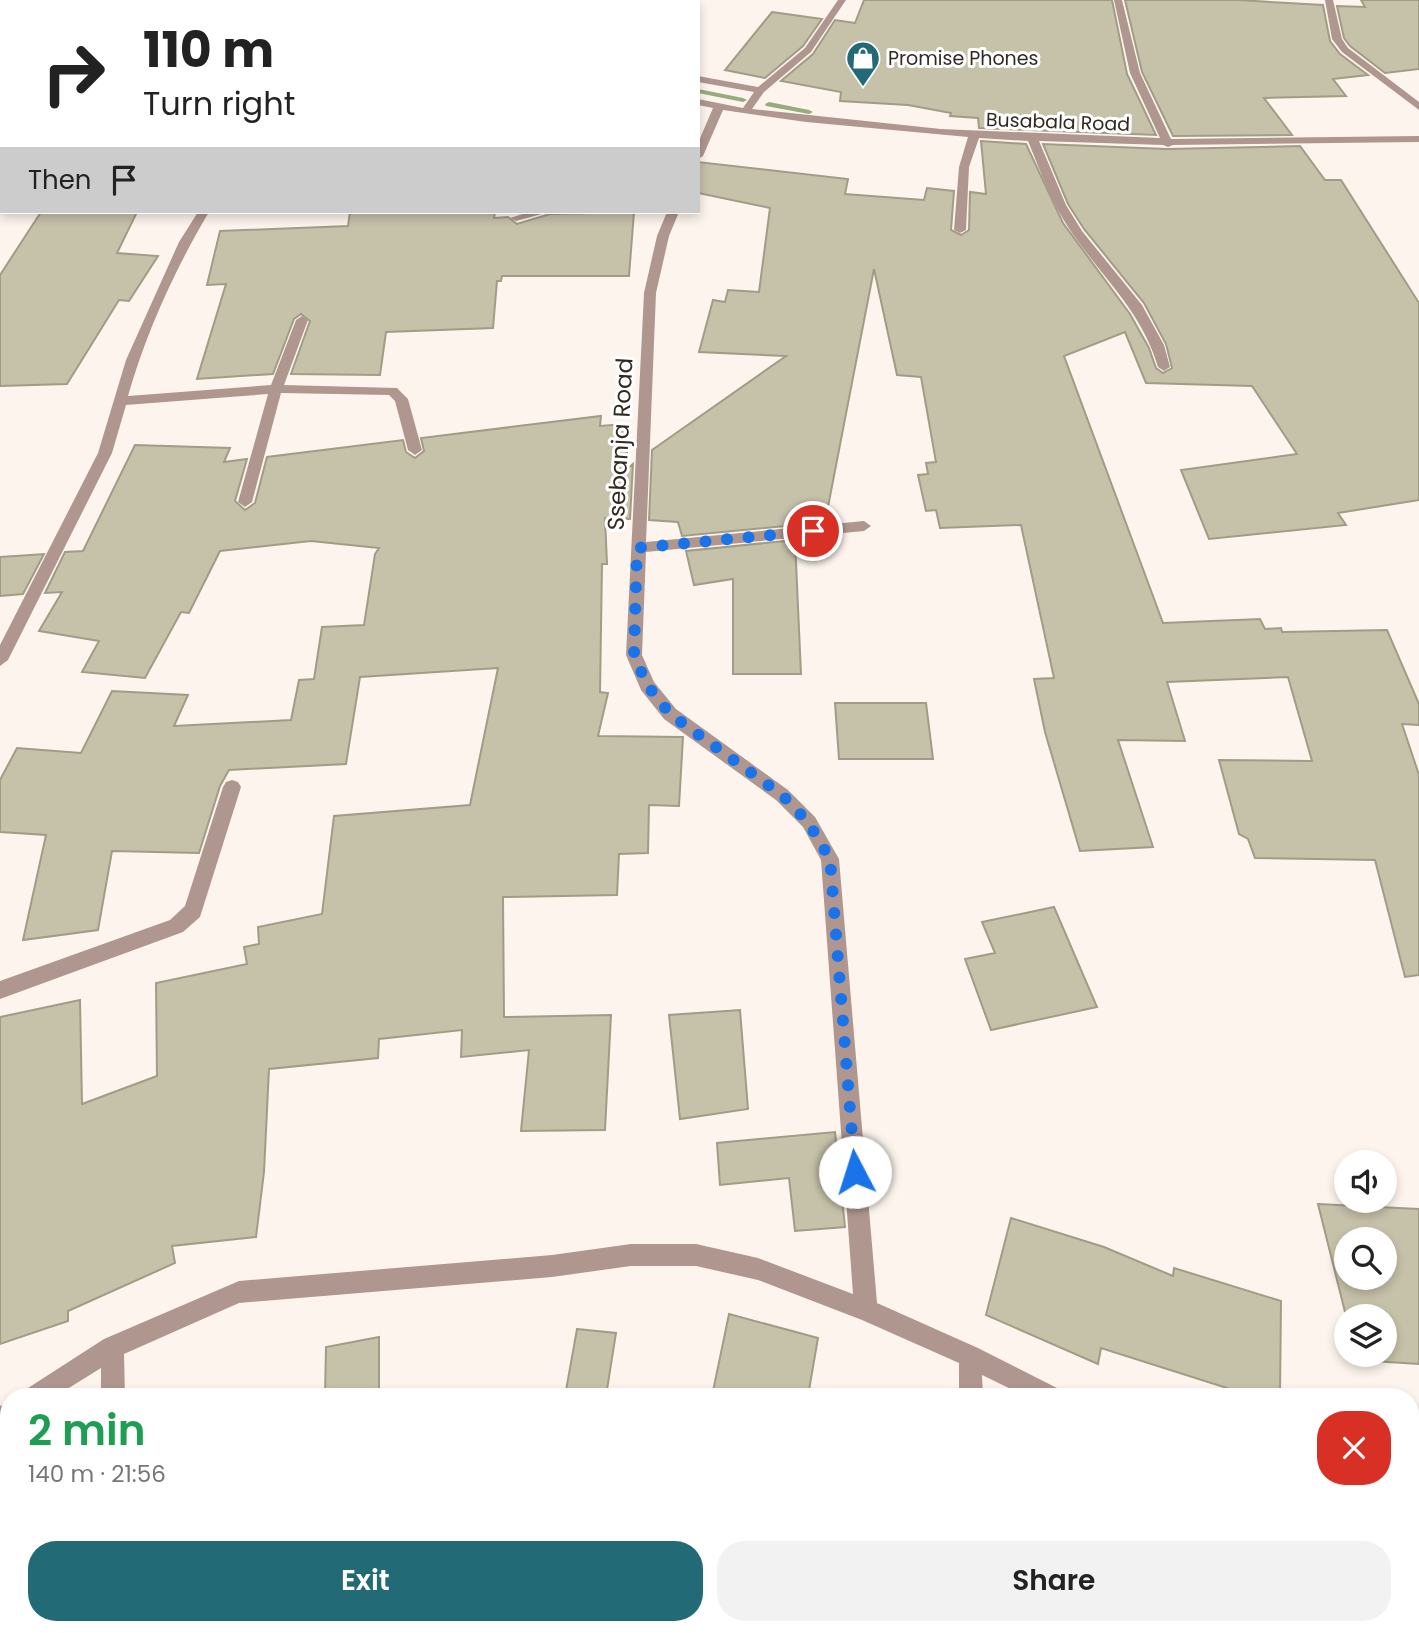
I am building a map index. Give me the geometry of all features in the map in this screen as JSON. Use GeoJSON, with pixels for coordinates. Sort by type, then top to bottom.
{"type":"FeatureCollection","features":[{"type":"Feature","properties":{"kind":"street"},"geometry":{"type":"LineString","coordinates":[[746,111],[760,90],[808,50],[842,0]]}},
{"type":"Feature","properties":{"kind":"street"},"geometry":{"type":"LineString","coordinates":[[1118,0],[1125,15],[1136,75],[1168,144]]}},
{"type":"Feature","properties":{"kind":"street"},"geometry":{"type":"LineString","coordinates":[[1329,0],[1337,39],[1345,50],[1419,107]]}},
{"type":"Feature","properties":{"kind":"street"},"geometry":{"type":"LineString","coordinates":[[700,79],[760,90]]}},
{"type":"Feature","properties":{"kind":"street","name":"Busabala Road"},"geometry":{"type":"LineString","coordinates":[[700,102],[746,111],[1033,140],[1168,144],[1419,139]]}},
{"type":"Feature","properties":{"kind":"street"},"geometry":{"type":"LineString","coordinates":[[700,151],[719,107]]}},
{"type":"Feature","properties":{"kind":"street"},"geometry":{"type":"LineString","coordinates":[[960,230],[964,167],[974,136]]}},
{"type":"Feature","properties":{"kind":"street"},"geometry":{"type":"LineString","coordinates":[[1033,140],[1063,212],[1126,292],[1153,334],[1164,367]]}},
{"type":"Feature","properties":{"kind":"street"},"geometry":{"type":"LineString","coordinates":[[0,660],[105,453],[132,360],[185,242],[202,214]]}},
{"type":"Feature","properties":{"kind":"street"},"geometry":{"type":"LineString","coordinates":[[516,218],[534,214]]}},
{"type":"Feature","properties":{"kind":"street","name":"Ssebanja Road"},"geometry":{"type":"LineString","coordinates":[[672,214],[663,236],[650,293],[645,461],[637,548],[634,655],[647,685],[670,714],[782,795],[808,822],[830,859],[866,1311]]}},
{"type":"Feature","properties":{"kind":"street"},"geometry":{"type":"LineString","coordinates":[[246,502],[276,389],[302,320]]}},
{"type":"Feature","properties":{"kind":"street"},"geometry":{"type":"LineString","coordinates":[[120,401],[276,389],[392,391],[401,399],[415,450]]}},
{"type":"Feature","properties":{"kind":"street"},"geometry":{"type":"LineString","coordinates":[[637,548],[864,526]]}},
{"type":"Feature","properties":{"kind":"street"},"geometry":{"type":"LineString","coordinates":[[0,990],[176,926],[193,911],[232,787]]}},
{"type":"Feature","properties":{"kind":"street"},"geometry":{"type":"LineString","coordinates":[[48,1388],[112,1347],[239,1292],[552,1265],[631,1255],[696,1255],[758,1269],[866,1311],[970,1356],[1033,1388]]}},
{"type":"Feature","properties":{"kind":"street"},"geometry":{"type":"LineString","coordinates":[[112,1347],[113,1388]]}},
{"type":"Feature","properties":{"kind":"street"},"geometry":{"type":"LineString","coordinates":[[970,1356],[971,1388]]}},
{"type":"Feature","properties":{"kind":"building"},"geometry":{"type":"Polygon","coordinates":[[[864,0],[1112,0],[1127,74],[1156,135],[979,128],[978,118],[950,116],[951,113],[908,105],[840,101],[841,92],[781,81],[813,54],[835,20],[855,23],[864,0]]]}},
{"type":"Feature","properties":{"kind":"building"},"geometry":{"type":"Polygon","coordinates":[[[1125,0],[1238,0],[1323,5],[1330,41],[1340,54],[1368,75],[1333,79],[1346,96],[1264,98],[1292,135],[1173,136],[1142,72],[1125,0]]]}},
{"type":"Feature","properties":{"kind":"building"},"geometry":{"type":"Polygon","coordinates":[[[1361,0],[1419,0],[1419,69],[1385,73],[1350,46],[1344,38],[1337,6],[1365,7],[1361,0]]]}},
{"type":"Feature","properties":{"kind":"building"},"geometry":{"type":"Polygon","coordinates":[[[772,12],[822,19],[803,46],[765,78],[725,70],[772,12]]]}},
{"type":"Feature","properties":{"kind":"building"},"geometry":{"type":"Polygon","coordinates":[[[981,141],[1026,144],[1063,223],[1130,314],[1149,348],[1156,368],[1163,373],[1172,368],[1166,344],[1144,303],[1084,229],[1068,204],[1043,144],[1167,149],[1300,146],[1325,180],[1341,180],[1419,303],[1419,500],[1338,513],[1346,525],[1209,539],[1181,470],[1297,454],[1252,386],[1146,383],[1125,332],[1064,356],[1163,623],[1260,619],[1265,629],[1281,628],[1282,632],[1387,630],[1419,704],[1419,725],[1402,724],[1419,775],[1419,975],[1405,977],[1375,860],[1255,858],[1248,839],[1239,834],[1219,760],[1312,761],[1288,677],[1167,682],[1185,741],[1118,740],[1153,847],[1080,851],[1045,732],[1034,679],[1054,678],[1021,525],[940,528],[936,510],[926,511],[918,475],[928,474],[926,463],[936,462],[921,377],[897,375],[874,269],[827,512],[794,511],[795,525],[682,536],[678,522],[649,520],[652,450],[786,356],[699,352],[713,300],[725,302],[728,290],[759,292],[770,208],[700,193],[700,162],[848,179],[845,194],[924,200],[927,188],[954,191],[951,230],[961,235],[969,230],[970,192],[986,194],[981,141]]]}},
{"type":"Feature","properties":{"kind":"building"},"geometry":{"type":"Polygon","coordinates":[[[40,214],[136,214],[117,253],[158,256],[129,301],[119,300],[67,384],[0,386],[0,275],[40,214]]]}},
{"type":"Feature","properties":{"kind":"building"},"geometry":{"type":"Polygon","coordinates":[[[350,214],[495,214],[494,218],[508,217],[517,224],[550,214],[634,214],[629,276],[502,276],[501,281],[497,281],[493,328],[386,332],[380,375],[291,374],[310,321],[301,314],[294,319],[273,374],[197,379],[226,284],[207,285],[220,231],[348,226],[350,214]]]}},
{"type":"Feature","properties":{"kind":"building"},"geometry":{"type":"Polygon","coordinates":[[[601,416],[600,426],[625,424],[628,468],[633,464],[630,519],[605,518],[607,564],[602,564],[600,692],[608,693],[598,736],[683,737],[679,806],[649,805],[648,853],[619,854],[617,895],[503,897],[504,1017],[611,1015],[605,1130],[521,1131],[529,1050],[461,1057],[462,1030],[379,1039],[378,1058],[269,1069],[264,1172],[256,1237],[172,1246],[175,1263],[68,1311],[68,1321],[0,1344],[0,1017],[80,1000],[82,1104],[157,1076],[156,983],[247,964],[244,947],[259,944],[258,927],[322,914],[334,816],[470,805],[498,668],[360,677],[346,764],[229,770],[220,786],[199,853],[112,851],[98,930],[23,940],[46,835],[0,832],[0,780],[17,748],[81,753],[112,691],[188,695],[174,726],[291,720],[299,680],[314,679],[322,627],[364,625],[375,554],[379,548],[311,541],[220,551],[189,613],[181,612],[145,678],[82,672],[99,641],[39,631],[62,592],[45,593],[65,552],[83,551],[135,445],[230,448],[224,462],[247,459],[235,501],[245,510],[255,503],[267,457],[403,440],[406,452],[415,458],[424,451],[421,438],[601,416]]]}},
{"type":"Feature","properties":{"kind":"building"},"geometry":{"type":"Polygon","coordinates":[[[795,540],[801,674],[733,674],[733,579],[694,585],[686,551],[795,540]]]}},
{"type":"Feature","properties":{"kind":"building"},"geometry":{"type":"Polygon","coordinates":[[[44,554],[23,594],[0,596],[0,557],[44,554]]]}},
{"type":"Feature","properties":{"kind":"building"},"geometry":{"type":"Polygon","coordinates":[[[835,703],[926,703],[933,759],[839,759],[835,703]]]}},
{"type":"Feature","properties":{"kind":"building"},"geometry":{"type":"Polygon","coordinates":[[[1054,907],[1097,1007],[991,1030],[965,959],[995,953],[982,922],[1054,907]]]}},
{"type":"Feature","properties":{"kind":"building"},"geometry":{"type":"Polygon","coordinates":[[[740,1010],[748,1109],[680,1119],[669,1015],[740,1010]]]}},
{"type":"Feature","properties":{"kind":"building"},"geometry":{"type":"Polygon","coordinates":[[[835,1132],[845,1227],[795,1231],[789,1178],[720,1185],[717,1143],[835,1132]]]}},
{"type":"Feature","properties":{"kind":"building"},"geometry":{"type":"Polygon","coordinates":[[[1318,1204],[1334,1205],[1334,1213],[1397,1213],[1397,1208],[1419,1209],[1419,1364],[1397,1363],[1397,1304],[1343,1304],[1340,1290],[1397,1290],[1397,1227],[1334,1227],[1334,1268],[1318,1204]]]}},
{"type":"Feature","properties":{"kind":"building"},"geometry":{"type":"Polygon","coordinates":[[[1011,1218],[1104,1247],[1173,1276],[1174,1268],[1281,1301],[1280,1388],[1227,1388],[1101,1348],[1098,1364],[986,1315],[1011,1218]]]}},
{"type":"Feature","properties":{"kind":"building"},"geometry":{"type":"Polygon","coordinates":[[[729,1314],[818,1338],[809,1388],[714,1388],[729,1314]]]}},
{"type":"Feature","properties":{"kind":"building"},"geometry":{"type":"Polygon","coordinates":[[[577,1329],[616,1333],[607,1388],[566,1388],[577,1329]]]}},
{"type":"Feature","properties":{"kind":"building"},"geometry":{"type":"Polygon","coordinates":[[[379,1337],[379,1388],[325,1388],[326,1347],[379,1337]]]}},
{"type":"Feature","properties":{"kind":"waterway"},"geometry":{"type":"LineString","coordinates":[[700,91],[743,100]]}},
{"type":"Feature","properties":{"kind":"waterway"},"geometry":{"type":"LineString","coordinates":[[769,104],[809,112]]}},
{"type":"Feature","properties":{"kind":"place","name":"Promise Phones"},"geometry":{"type":"Point","coordinates":[863,88]}},
{"type":"Feature","properties":{"kind":"route"},"geometry":{"type":"LineString","coordinates":[[813,531],[637,548],[634,655],[647,685],[670,714],[782,795],[808,822],[830,859],[855,1172]]}}]}
